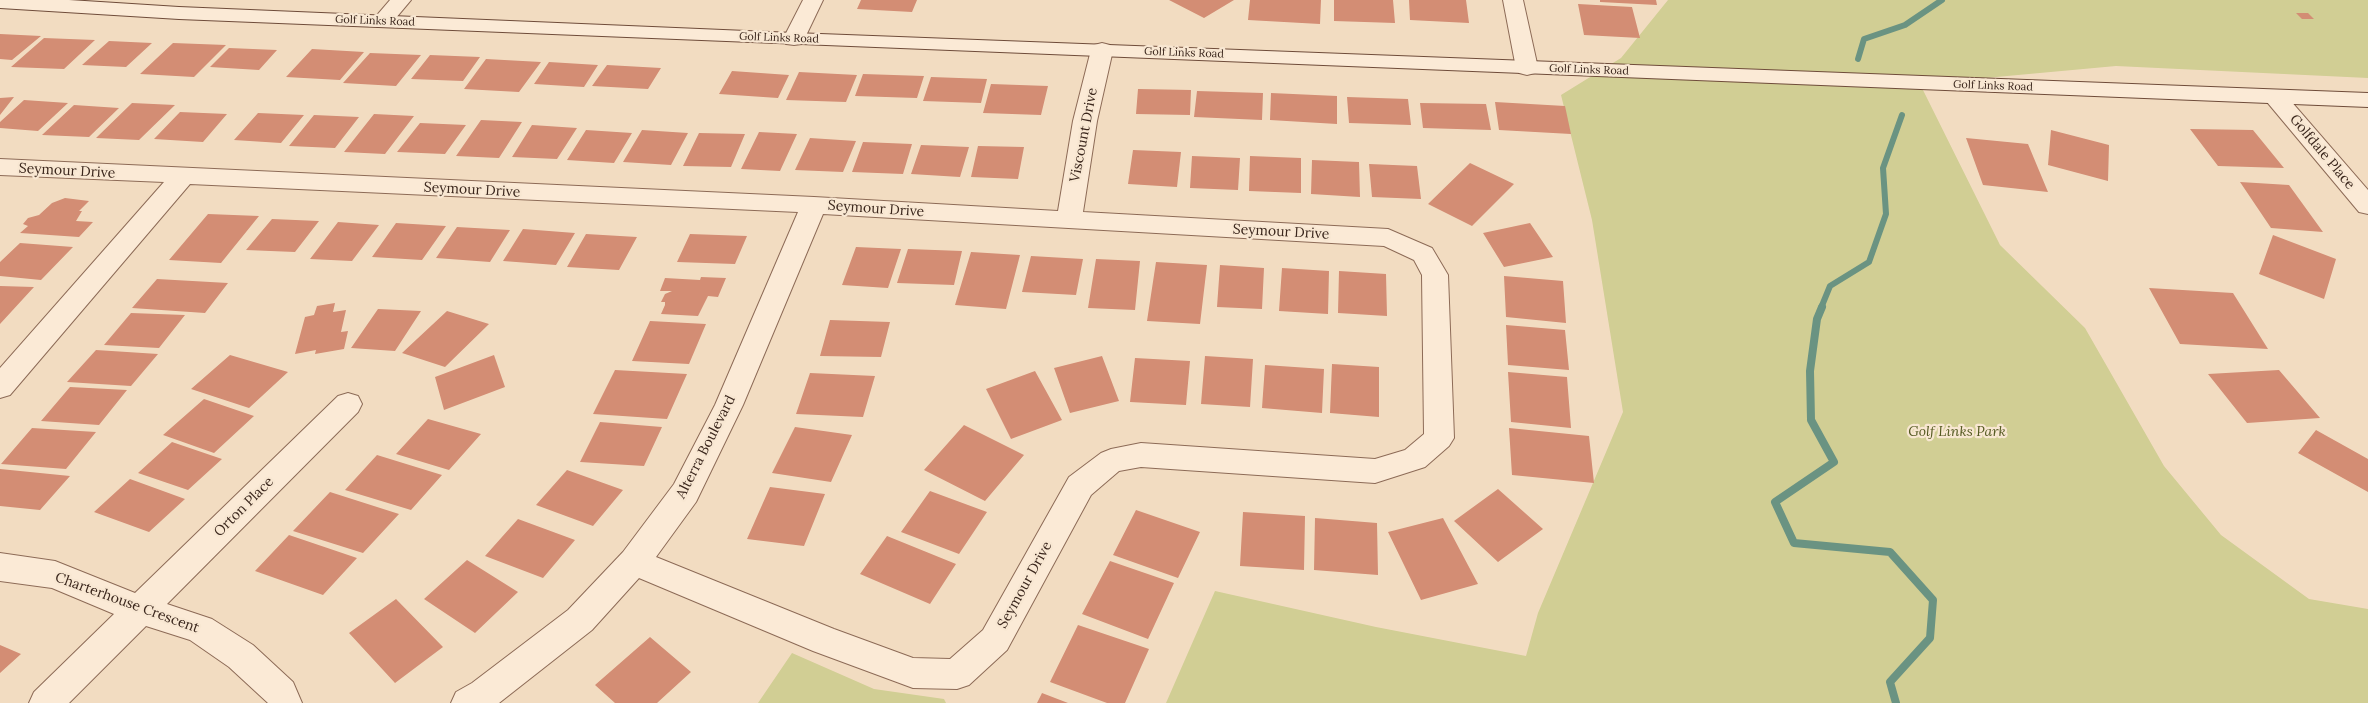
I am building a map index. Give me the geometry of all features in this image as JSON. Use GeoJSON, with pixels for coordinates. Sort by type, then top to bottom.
{"type":"FeatureCollection","features":[{"type":"Feature","properties":{"kind":"street"},"geometry":{"type":"LineString","coordinates":[[383,21],[401,0]]}},
{"type":"Feature","properties":{"kind":"street"},"geometry":{"type":"LineString","coordinates":[[794,39],[813,0]]}},
{"type":"Feature","properties":{"kind":"street"},"geometry":{"type":"LineString","coordinates":[[1513,0],[1527,68]]}},
{"type":"Feature","properties":{"kind":"street","name":"Golf Links Road"},"geometry":{"type":"LineString","coordinates":[[0,2],[179,13],[794,39],[2368,100]]}},
{"type":"Feature","properties":{"kind":"street","name":"Viscount Drive"},"geometry":{"type":"LineString","coordinates":[[1069,221],[1085,120],[1102,50]]}},
{"type":"Feature","properties":{"kind":"street","name":"Golfdale Place"},"geometry":{"type":"LineString","coordinates":[[2275,97],[2368,206]]}},
{"type":"Feature","properties":{"kind":"street","name":"Seymour Drive"},"geometry":{"type":"LineString","coordinates":[[0,167],[182,177],[814,205],[1388,238],[1423,254],[1435,275],[1439,438],[1415,459],[1375,471],[1142,455],[1111,461],[1080,486],[995,640],[957,674],[913,673],[825,641],[634,562]]}},
{"type":"Feature","properties":{"kind":"street"},"geometry":{"type":"LineString","coordinates":[[0,387],[182,177]]}},
{"type":"Feature","properties":{"kind":"street","name":"Alterra Boulevard"},"geometry":{"type":"LineString","coordinates":[[468,703],[484,694],[580,620],[634,562],[685,493],[729,405],[814,205]]}},
{"type":"Feature","properties":{"kind":"street","name":"Orton Place"},"geometry":{"type":"LineString","coordinates":[[46,703],[348,404]]}},
{"type":"Feature","properties":{"kind":"street","name":"Charterhouse Crescent"},"geometry":{"type":"LineString","coordinates":[[0,567],[56,575],[140,610],[200,629],[241,656],[281,693],[285,703]]}},
{"type":"Feature","properties":{"kind":"green space","name":"Golf Links Park"},"geometry":{"type":"Polygon","coordinates":[[[1668,0],[2368,0],[2368,78],[2116,66],[1920,84],[2000,245],[2085,328],[2164,466],[2221,535],[2309,599],[2368,609],[2368,703],[1166,703],[1215,591],[1376,627],[1526,656],[1538,613],[1623,412],[1592,220],[1561,95],[1621,58],[1668,0]]]}},
{"type":"Feature","properties":{"kind":"green space"},"geometry":{"type":"Polygon","coordinates":[[[792,653],[874,689],[944,699],[946,703],[758,703],[792,653]]]}},
{"type":"Feature","properties":{"kind":"building"},"geometry":{"type":"Polygon","coordinates":[[[861,0],[917,0],[912,12],[857,9],[861,0]]]}},
{"type":"Feature","properties":{"kind":"building"},"geometry":{"type":"Polygon","coordinates":[[[1169,0],[1234,0],[1204,18],[1169,0]]]}},
{"type":"Feature","properties":{"kind":"building"},"geometry":{"type":"Polygon","coordinates":[[[1250,0],[1321,0],[1320,24],[1248,20],[1250,0]]]}},
{"type":"Feature","properties":{"kind":"building"},"geometry":{"type":"Polygon","coordinates":[[[1334,0],[1393,0],[1395,23],[1334,21],[1334,0]]]}},
{"type":"Feature","properties":{"kind":"building"},"geometry":{"type":"Polygon","coordinates":[[[1409,0],[1466,0],[1469,23],[1410,20],[1409,0]]]}},
{"type":"Feature","properties":{"kind":"building"},"geometry":{"type":"Polygon","coordinates":[[[1600,0],[1656,0],[1657,5],[1600,2],[1600,0]]]}},
{"type":"Feature","properties":{"kind":"building"},"geometry":{"type":"Polygon","coordinates":[[[1578,4],[1632,7],[1640,38],[1584,35],[1578,4]]]}},
{"type":"Feature","properties":{"kind":"building"},"geometry":{"type":"Polygon","coordinates":[[[2296,13],[2308,13],[2314,19],[2302,19],[2296,13]]]}},
{"type":"Feature","properties":{"kind":"building"},"geometry":{"type":"Polygon","coordinates":[[[0,34],[41,36],[12,60],[0,59],[0,34]]]}},
{"type":"Feature","properties":{"kind":"building"},"geometry":{"type":"Polygon","coordinates":[[[44,38],[95,40],[64,69],[11,67],[44,38]]]}},
{"type":"Feature","properties":{"kind":"building"},"geometry":{"type":"Polygon","coordinates":[[[109,41],[152,43],[126,67],[82,65],[109,41]]]}},
{"type":"Feature","properties":{"kind":"building"},"geometry":{"type":"Polygon","coordinates":[[[173,43],[226,45],[194,77],[140,74],[173,43]]]}},
{"type":"Feature","properties":{"kind":"building"},"geometry":{"type":"Polygon","coordinates":[[[229,48],[277,50],[259,70],[210,67],[229,48]]]}},
{"type":"Feature","properties":{"kind":"building"},"geometry":{"type":"Polygon","coordinates":[[[312,49],[364,52],[340,80],[286,77],[312,49]]]}},
{"type":"Feature","properties":{"kind":"building"},"geometry":{"type":"Polygon","coordinates":[[[370,53],[421,55],[396,86],[343,83],[370,53]]]}},
{"type":"Feature","properties":{"kind":"building"},"geometry":{"type":"Polygon","coordinates":[[[430,55],[480,57],[463,81],[411,79],[430,55]]]}},
{"type":"Feature","properties":{"kind":"building"},"geometry":{"type":"Polygon","coordinates":[[[486,59],[541,62],[519,92],[464,89],[486,59]]]}},
{"type":"Feature","properties":{"kind":"building"},"geometry":{"type":"Polygon","coordinates":[[[549,62],[598,65],[584,87],[534,84],[549,62]]]}},
{"type":"Feature","properties":{"kind":"building"},"geometry":{"type":"Polygon","coordinates":[[[607,65],[661,68],[648,89],[592,86],[607,65]]]}},
{"type":"Feature","properties":{"kind":"building"},"geometry":{"type":"Polygon","coordinates":[[[732,71],[789,75],[778,98],[719,94],[732,71]]]}},
{"type":"Feature","properties":{"kind":"building"},"geometry":{"type":"Polygon","coordinates":[[[799,72],[857,75],[846,102],[786,100],[799,72]]]}},
{"type":"Feature","properties":{"kind":"building"},"geometry":{"type":"Polygon","coordinates":[[[863,74],[924,76],[917,98],[855,96],[863,74]]]}},
{"type":"Feature","properties":{"kind":"building"},"geometry":{"type":"Polygon","coordinates":[[[931,77],[987,79],[981,103],[923,101],[931,77]]]}},
{"type":"Feature","properties":{"kind":"building"},"geometry":{"type":"Polygon","coordinates":[[[991,84],[1048,86],[1041,115],[983,113],[991,84]]]}},
{"type":"Feature","properties":{"kind":"building"},"geometry":{"type":"Polygon","coordinates":[[[1138,89],[1191,90],[1190,115],[1136,114],[1138,89]]]}},
{"type":"Feature","properties":{"kind":"building"},"geometry":{"type":"Polygon","coordinates":[[[1197,91],[1263,93],[1262,120],[1194,117],[1197,91]]]}},
{"type":"Feature","properties":{"kind":"building"},"geometry":{"type":"Polygon","coordinates":[[[1271,93],[1337,96],[1337,124],[1270,120],[1271,93]]]}},
{"type":"Feature","properties":{"kind":"building"},"geometry":{"type":"Polygon","coordinates":[[[14,97],[0,115],[0,98],[14,97]]]}},
{"type":"Feature","properties":{"kind":"building"},"geometry":{"type":"Polygon","coordinates":[[[1347,97],[1408,99],[1411,125],[1349,123],[1347,97]]]}},
{"type":"Feature","properties":{"kind":"building"},"geometry":{"type":"Polygon","coordinates":[[[24,100],[68,103],[38,131],[0,128],[0,122],[24,100]]]}},
{"type":"Feature","properties":{"kind":"building"},"geometry":{"type":"Polygon","coordinates":[[[1495,102],[1565,106],[1571,134],[1499,130],[1495,102]]]}},
{"type":"Feature","properties":{"kind":"building"},"geometry":{"type":"Polygon","coordinates":[[[132,103],[175,105],[139,140],[96,138],[132,103]]]}},
{"type":"Feature","properties":{"kind":"building"},"geometry":{"type":"Polygon","coordinates":[[[1420,103],[1486,104],[1491,130],[1423,128],[1420,103]]]}},
{"type":"Feature","properties":{"kind":"building"},"geometry":{"type":"Polygon","coordinates":[[[74,105],[119,108],[89,137],[42,135],[74,105]]]}},
{"type":"Feature","properties":{"kind":"building"},"geometry":{"type":"Polygon","coordinates":[[[180,112],[227,114],[203,142],[154,139],[180,112]]]}},
{"type":"Feature","properties":{"kind":"building"},"geometry":{"type":"Polygon","coordinates":[[[258,113],[304,115],[281,143],[234,140],[258,113]]]}},
{"type":"Feature","properties":{"kind":"building"},"geometry":{"type":"Polygon","coordinates":[[[374,114],[414,116],[385,154],[344,152],[374,114]]]}},
{"type":"Feature","properties":{"kind":"building"},"geometry":{"type":"Polygon","coordinates":[[[314,115],[359,117],[335,148],[289,146],[314,115]]]}},
{"type":"Feature","properties":{"kind":"building"},"geometry":{"type":"Polygon","coordinates":[[[481,120],[522,122],[499,158],[456,156],[481,120]]]}},
{"type":"Feature","properties":{"kind":"building"},"geometry":{"type":"Polygon","coordinates":[[[420,123],[466,125],[445,154],[397,152],[420,123]]]}},
{"type":"Feature","properties":{"kind":"building"},"geometry":{"type":"Polygon","coordinates":[[[532,125],[577,128],[557,159],[512,157],[532,125]]]}},
{"type":"Feature","properties":{"kind":"building"},"geometry":{"type":"Polygon","coordinates":[[[2190,129],[2253,130],[2284,168],[2218,166],[2190,129]]]}},
{"type":"Feature","properties":{"kind":"building"},"geometry":{"type":"Polygon","coordinates":[[[586,130],[632,133],[614,163],[567,160],[586,130]]]}},
{"type":"Feature","properties":{"kind":"building"},"geometry":{"type":"Polygon","coordinates":[[[642,130],[688,133],[671,165],[623,162],[642,130]]]}},
{"type":"Feature","properties":{"kind":"building"},"geometry":{"type":"Polygon","coordinates":[[[2051,130],[2109,145],[2108,181],[2048,165],[2051,130]]]}},
{"type":"Feature","properties":{"kind":"building"},"geometry":{"type":"Polygon","coordinates":[[[759,132],[797,134],[780,171],[741,169],[759,132]]]}},
{"type":"Feature","properties":{"kind":"building"},"geometry":{"type":"Polygon","coordinates":[[[699,133],[745,134],[731,167],[683,166],[699,133]]]}},
{"type":"Feature","properties":{"kind":"building"},"geometry":{"type":"Polygon","coordinates":[[[810,138],[856,141],[843,172],[795,170],[810,138]]]}},
{"type":"Feature","properties":{"kind":"building"},"geometry":{"type":"Polygon","coordinates":[[[1966,138],[2028,144],[2048,192],[1983,185],[1966,138]]]}},
{"type":"Feature","properties":{"kind":"building"},"geometry":{"type":"Polygon","coordinates":[[[863,142],[912,144],[903,174],[852,172],[863,142]]]}},
{"type":"Feature","properties":{"kind":"building"},"geometry":{"type":"Polygon","coordinates":[[[921,145],[969,147],[960,177],[911,174],[921,145]]]}},
{"type":"Feature","properties":{"kind":"building"},"geometry":{"type":"Polygon","coordinates":[[[978,146],[1024,147],[1018,179],[971,177],[978,146]]]}},
{"type":"Feature","properties":{"kind":"building"},"geometry":{"type":"Polygon","coordinates":[[[1133,150],[1181,152],[1177,187],[1128,184],[1133,150]]]}},
{"type":"Feature","properties":{"kind":"building"},"geometry":{"type":"Polygon","coordinates":[[[1192,156],[1240,158],[1238,190],[1190,188],[1192,156]]]}},
{"type":"Feature","properties":{"kind":"building"},"geometry":{"type":"Polygon","coordinates":[[[1250,156],[1301,158],[1301,193],[1249,191],[1250,156]]]}},
{"type":"Feature","properties":{"kind":"building"},"geometry":{"type":"Polygon","coordinates":[[[1312,160],[1359,162],[1360,197],[1311,194],[1312,160]]]}},
{"type":"Feature","properties":{"kind":"building"},"geometry":{"type":"Polygon","coordinates":[[[1470,163],[1514,184],[1472,226],[1428,204],[1470,163]]]}},
{"type":"Feature","properties":{"kind":"building"},"geometry":{"type":"Polygon","coordinates":[[[1369,164],[1417,166],[1421,199],[1372,197],[1369,164]]]}},
{"type":"Feature","properties":{"kind":"building"},"geometry":{"type":"Polygon","coordinates":[[[2240,182],[2289,185],[2323,232],[2271,228],[2240,182]]]}},
{"type":"Feature","properties":{"kind":"building"},"geometry":{"type":"Polygon","coordinates":[[[65,198],[89,201],[79,211],[82,211],[76,221],[93,222],[79,237],[20,233],[28,226],[23,224],[28,218],[39,215],[52,203],[65,198]]]}},
{"type":"Feature","properties":{"kind":"building"},"geometry":{"type":"Polygon","coordinates":[[[208,214],[259,216],[221,263],[169,260],[208,214]]]}},
{"type":"Feature","properties":{"kind":"building"},"geometry":{"type":"Polygon","coordinates":[[[272,219],[319,221],[295,252],[246,250],[272,219]]]}},
{"type":"Feature","properties":{"kind":"building"},"geometry":{"type":"Polygon","coordinates":[[[338,222],[379,225],[352,261],[310,259],[338,222]]]}},
{"type":"Feature","properties":{"kind":"building"},"geometry":{"type":"Polygon","coordinates":[[[396,223],[446,226],[422,260],[372,257],[396,223]]]}},
{"type":"Feature","properties":{"kind":"building"},"geometry":{"type":"Polygon","coordinates":[[[1530,223],[1553,257],[1504,267],[1483,233],[1530,223]]]}},
{"type":"Feature","properties":{"kind":"building"},"geometry":{"type":"Polygon","coordinates":[[[457,227],[510,230],[490,262],[436,258],[457,227]]]}},
{"type":"Feature","properties":{"kind":"building"},"geometry":{"type":"Polygon","coordinates":[[[523,229],[575,233],[556,265],[503,261],[523,229]]]}},
{"type":"Feature","properties":{"kind":"building"},"geometry":{"type":"Polygon","coordinates":[[[586,234],[637,237],[619,270],[567,267],[586,234]]]}},
{"type":"Feature","properties":{"kind":"building"},"geometry":{"type":"Polygon","coordinates":[[[690,234],[747,236],[735,264],[677,262],[690,234]]]}},
{"type":"Feature","properties":{"kind":"building"},"geometry":{"type":"Polygon","coordinates":[[[2273,235],[2336,259],[2324,299],[2259,274],[2273,235]]]}},
{"type":"Feature","properties":{"kind":"building"},"geometry":{"type":"Polygon","coordinates":[[[20,243],[73,247],[41,280],[0,276],[0,262],[20,243]]]}},
{"type":"Feature","properties":{"kind":"building"},"geometry":{"type":"Polygon","coordinates":[[[856,247],[901,249],[888,288],[842,285],[856,247]]]}},
{"type":"Feature","properties":{"kind":"building"},"geometry":{"type":"Polygon","coordinates":[[[908,249],[962,251],[954,285],[897,283],[908,249]]]}},
{"type":"Feature","properties":{"kind":"building"},"geometry":{"type":"Polygon","coordinates":[[[971,252],[1020,255],[1006,309],[955,305],[971,252]]]}},
{"type":"Feature","properties":{"kind":"building"},"geometry":{"type":"Polygon","coordinates":[[[1031,256],[1083,259],[1076,295],[1022,292],[1031,256]]]}},
{"type":"Feature","properties":{"kind":"building"},"geometry":{"type":"Polygon","coordinates":[[[1096,259],[1140,261],[1135,310],[1088,308],[1096,259]]]}},
{"type":"Feature","properties":{"kind":"building"},"geometry":{"type":"Polygon","coordinates":[[[1156,262],[1207,265],[1200,324],[1147,321],[1156,262]]]}},
{"type":"Feature","properties":{"kind":"building"},"geometry":{"type":"Polygon","coordinates":[[[1220,265],[1264,268],[1262,309],[1217,307],[1220,265]]]}},
{"type":"Feature","properties":{"kind":"building"},"geometry":{"type":"Polygon","coordinates":[[[1282,268],[1329,271],[1328,314],[1279,311],[1282,268]]]}},
{"type":"Feature","properties":{"kind":"building"},"geometry":{"type":"Polygon","coordinates":[[[1339,271],[1386,274],[1387,316],[1338,313],[1339,271]]]}},
{"type":"Feature","properties":{"kind":"building"},"geometry":{"type":"Polygon","coordinates":[[[1504,276],[1563,281],[1566,323],[1506,317],[1504,276]]]}},
{"type":"Feature","properties":{"kind":"building"},"geometry":{"type":"Polygon","coordinates":[[[701,277],[726,278],[718,297],[708,296],[698,316],[661,314],[665,302],[661,302],[665,294],[672,291],[660,291],[665,278],[700,280],[701,277]]]}},
{"type":"Feature","properties":{"kind":"building"},"geometry":{"type":"Polygon","coordinates":[[[157,279],[228,283],[205,313],[132,308],[157,279]]]}},
{"type":"Feature","properties":{"kind":"building"},"geometry":{"type":"Polygon","coordinates":[[[0,286],[34,287],[0,324],[0,286]]]}},
{"type":"Feature","properties":{"kind":"building"},"geometry":{"type":"Polygon","coordinates":[[[2149,288],[2233,293],[2268,349],[2180,344],[2149,288]]]}},
{"type":"Feature","properties":{"kind":"building"},"geometry":{"type":"Polygon","coordinates":[[[335,303],[333,312],[346,310],[341,332],[348,331],[344,349],[315,354],[316,350],[295,354],[305,317],[314,315],[317,306],[335,303]]]}},
{"type":"Feature","properties":{"kind":"building"},"geometry":{"type":"Polygon","coordinates":[[[378,309],[421,311],[395,351],[351,348],[378,309]]]}},
{"type":"Feature","properties":{"kind":"building"},"geometry":{"type":"Polygon","coordinates":[[[447,311],[489,324],[445,367],[402,353],[447,311]]]}},
{"type":"Feature","properties":{"kind":"building"},"geometry":{"type":"Polygon","coordinates":[[[131,313],[185,315],[159,348],[104,345],[131,313]]]}},
{"type":"Feature","properties":{"kind":"building"},"geometry":{"type":"Polygon","coordinates":[[[830,320],[890,322],[881,357],[820,356],[830,320]]]}},
{"type":"Feature","properties":{"kind":"building"},"geometry":{"type":"Polygon","coordinates":[[[650,321],[706,324],[689,364],[632,361],[650,321]]]}},
{"type":"Feature","properties":{"kind":"building"},"geometry":{"type":"Polygon","coordinates":[[[1506,325],[1565,330],[1569,370],[1508,365],[1506,325]]]}},
{"type":"Feature","properties":{"kind":"building"},"geometry":{"type":"Polygon","coordinates":[[[96,350],[158,354],[131,386],[67,382],[96,350]]]}},
{"type":"Feature","properties":{"kind":"building"},"geometry":{"type":"Polygon","coordinates":[[[230,355],[288,372],[249,408],[191,389],[230,355]]]}},
{"type":"Feature","properties":{"kind":"building"},"geometry":{"type":"Polygon","coordinates":[[[494,355],[505,387],[444,410],[435,377],[494,355]]]}},
{"type":"Feature","properties":{"kind":"building"},"geometry":{"type":"Polygon","coordinates":[[[1102,356],[1119,401],[1070,413],[1054,368],[1102,356]]]}},
{"type":"Feature","properties":{"kind":"building"},"geometry":{"type":"Polygon","coordinates":[[[1205,356],[1253,359],[1250,407],[1201,404],[1205,356]]]}},
{"type":"Feature","properties":{"kind":"building"},"geometry":{"type":"Polygon","coordinates":[[[1135,358],[1190,361],[1186,405],[1130,402],[1135,358]]]}},
{"type":"Feature","properties":{"kind":"building"},"geometry":{"type":"Polygon","coordinates":[[[1332,364],[1379,367],[1379,417],[1330,413],[1332,364]]]}},
{"type":"Feature","properties":{"kind":"building"},"geometry":{"type":"Polygon","coordinates":[[[1265,365],[1324,369],[1322,413],[1262,408],[1265,365]]]}},
{"type":"Feature","properties":{"kind":"building"},"geometry":{"type":"Polygon","coordinates":[[[615,370],[687,374],[667,419],[593,414],[615,370]]]}},
{"type":"Feature","properties":{"kind":"building"},"geometry":{"type":"Polygon","coordinates":[[[2279,370],[2320,418],[2247,423],[2208,374],[2279,370]]]}},
{"type":"Feature","properties":{"kind":"building"},"geometry":{"type":"Polygon","coordinates":[[[1035,371],[1062,420],[1011,439],[986,389],[1035,371]]]}},
{"type":"Feature","properties":{"kind":"building"},"geometry":{"type":"Polygon","coordinates":[[[1508,372],[1567,377],[1571,428],[1511,422],[1508,372]]]}},
{"type":"Feature","properties":{"kind":"building"},"geometry":{"type":"Polygon","coordinates":[[[810,373],[875,376],[863,417],[796,414],[810,373]]]}},
{"type":"Feature","properties":{"kind":"building"},"geometry":{"type":"Polygon","coordinates":[[[70,387],[127,390],[99,425],[41,421],[70,387]]]}},
{"type":"Feature","properties":{"kind":"building"},"geometry":{"type":"Polygon","coordinates":[[[204,399],[254,416],[214,453],[163,435],[204,399]]]}},
{"type":"Feature","properties":{"kind":"building"},"geometry":{"type":"Polygon","coordinates":[[[428,419],[481,434],[449,470],[396,454],[428,419]]]}},
{"type":"Feature","properties":{"kind":"building"},"geometry":{"type":"Polygon","coordinates":[[[600,422],[662,427],[644,466],[580,462],[600,422]]]}},
{"type":"Feature","properties":{"kind":"building"},"geometry":{"type":"Polygon","coordinates":[[[964,425],[1024,455],[985,501],[924,470],[964,425]]]}},
{"type":"Feature","properties":{"kind":"building"},"geometry":{"type":"Polygon","coordinates":[[[795,427],[852,435],[831,482],[772,473],[795,427]]]}},
{"type":"Feature","properties":{"kind":"building"},"geometry":{"type":"Polygon","coordinates":[[[32,428],[96,432],[66,469],[1,464],[32,428]]]}},
{"type":"Feature","properties":{"kind":"building"},"geometry":{"type":"Polygon","coordinates":[[[1509,428],[1589,436],[1594,483],[1512,475],[1509,428]]]}},
{"type":"Feature","properties":{"kind":"building"},"geometry":{"type":"Polygon","coordinates":[[[2316,430],[2368,459],[2368,492],[2298,453],[2316,430]]]}},
{"type":"Feature","properties":{"kind":"building"},"geometry":{"type":"Polygon","coordinates":[[[172,442],[222,459],[188,490],[138,473],[172,442]]]}},
{"type":"Feature","properties":{"kind":"building"},"geometry":{"type":"Polygon","coordinates":[[[377,455],[442,475],[411,510],[345,490],[377,455]]]}},
{"type":"Feature","properties":{"kind":"building"},"geometry":{"type":"Polygon","coordinates":[[[0,469],[70,476],[40,510],[0,506],[0,469]]]}},
{"type":"Feature","properties":{"kind":"building"},"geometry":{"type":"Polygon","coordinates":[[[567,470],[623,490],[593,526],[536,505],[567,470]]]}},
{"type":"Feature","properties":{"kind":"building"},"geometry":{"type":"Polygon","coordinates":[[[130,479],[185,499],[149,532],[94,512],[130,479]]]}},
{"type":"Feature","properties":{"kind":"building"},"geometry":{"type":"Polygon","coordinates":[[[770,487],[825,494],[804,546],[747,539],[770,487]]]}},
{"type":"Feature","properties":{"kind":"building"},"geometry":{"type":"Polygon","coordinates":[[[1498,489],[1543,529],[1498,562],[1454,521],[1498,489]]]}},
{"type":"Feature","properties":{"kind":"building"},"geometry":{"type":"Polygon","coordinates":[[[930,491],[987,512],[959,554],[901,532],[930,491]]]}},
{"type":"Feature","properties":{"kind":"building"},"geometry":{"type":"Polygon","coordinates":[[[330,492],[399,514],[363,553],[293,531],[330,492]]]}},
{"type":"Feature","properties":{"kind":"building"},"geometry":{"type":"Polygon","coordinates":[[[1136,510],[1200,532],[1178,578],[1113,555],[1136,510]]]}},
{"type":"Feature","properties":{"kind":"building"},"geometry":{"type":"Polygon","coordinates":[[[1243,512],[1305,516],[1304,570],[1240,566],[1243,512]]]}},
{"type":"Feature","properties":{"kind":"building"},"geometry":{"type":"Polygon","coordinates":[[[1315,518],[1377,523],[1378,575],[1314,570],[1315,518]]]}},
{"type":"Feature","properties":{"kind":"building"},"geometry":{"type":"Polygon","coordinates":[[[1443,518],[1478,584],[1421,600],[1388,532],[1443,518]]]}},
{"type":"Feature","properties":{"kind":"building"},"geometry":{"type":"Polygon","coordinates":[[[518,519],[575,540],[543,578],[485,556],[518,519]]]}},
{"type":"Feature","properties":{"kind":"building"},"geometry":{"type":"Polygon","coordinates":[[[289,535],[357,558],[323,595],[255,571],[289,535]]]}},
{"type":"Feature","properties":{"kind":"building"},"geometry":{"type":"Polygon","coordinates":[[[887,536],[956,564],[930,604],[860,574],[887,536]]]}},
{"type":"Feature","properties":{"kind":"building"},"geometry":{"type":"Polygon","coordinates":[[[467,560],[518,592],[475,633],[424,599],[467,560]]]}},
{"type":"Feature","properties":{"kind":"building"},"geometry":{"type":"Polygon","coordinates":[[[1110,561],[1174,583],[1148,639],[1082,614],[1110,561]]]}},
{"type":"Feature","properties":{"kind":"building"},"geometry":{"type":"Polygon","coordinates":[[[396,599],[443,647],[395,683],[349,633],[396,599]]]}},
{"type":"Feature","properties":{"kind":"building"},"geometry":{"type":"Polygon","coordinates":[[[1078,625],[1149,649],[1125,703],[1107,703],[1050,682],[1078,625]]]}},
{"type":"Feature","properties":{"kind":"building"},"geometry":{"type":"Polygon","coordinates":[[[650,637],[691,672],[657,703],[615,703],[595,685],[650,637]]]}},
{"type":"Feature","properties":{"kind":"building"},"geometry":{"type":"Polygon","coordinates":[[[0,645],[21,654],[0,673],[0,645]]]}},
{"type":"Feature","properties":{"kind":"building"},"geometry":{"type":"Polygon","coordinates":[[[1042,693],[1068,703],[1037,703],[1042,693]]]}},
{"type":"Feature","properties":{"kind":"waterway"},"geometry":{"type":"LineString","coordinates":[[1858,59],[1864,39],[1905,25],[1942,0]]}},
{"type":"Feature","properties":{"kind":"waterway"},"geometry":{"type":"LineString","coordinates":[[1821,308],[1830,286],[1869,262],[1886,214],[1883,168],[1902,115]]}},
{"type":"Feature","properties":{"kind":"waterway"},"geometry":{"type":"LineString","coordinates":[[1822,307],[1817,319],[1810,371],[1811,420],[1834,462],[1775,502],[1794,543],[1890,552],[1933,600],[1930,638],[1890,682],[1896,703]]}}]}
